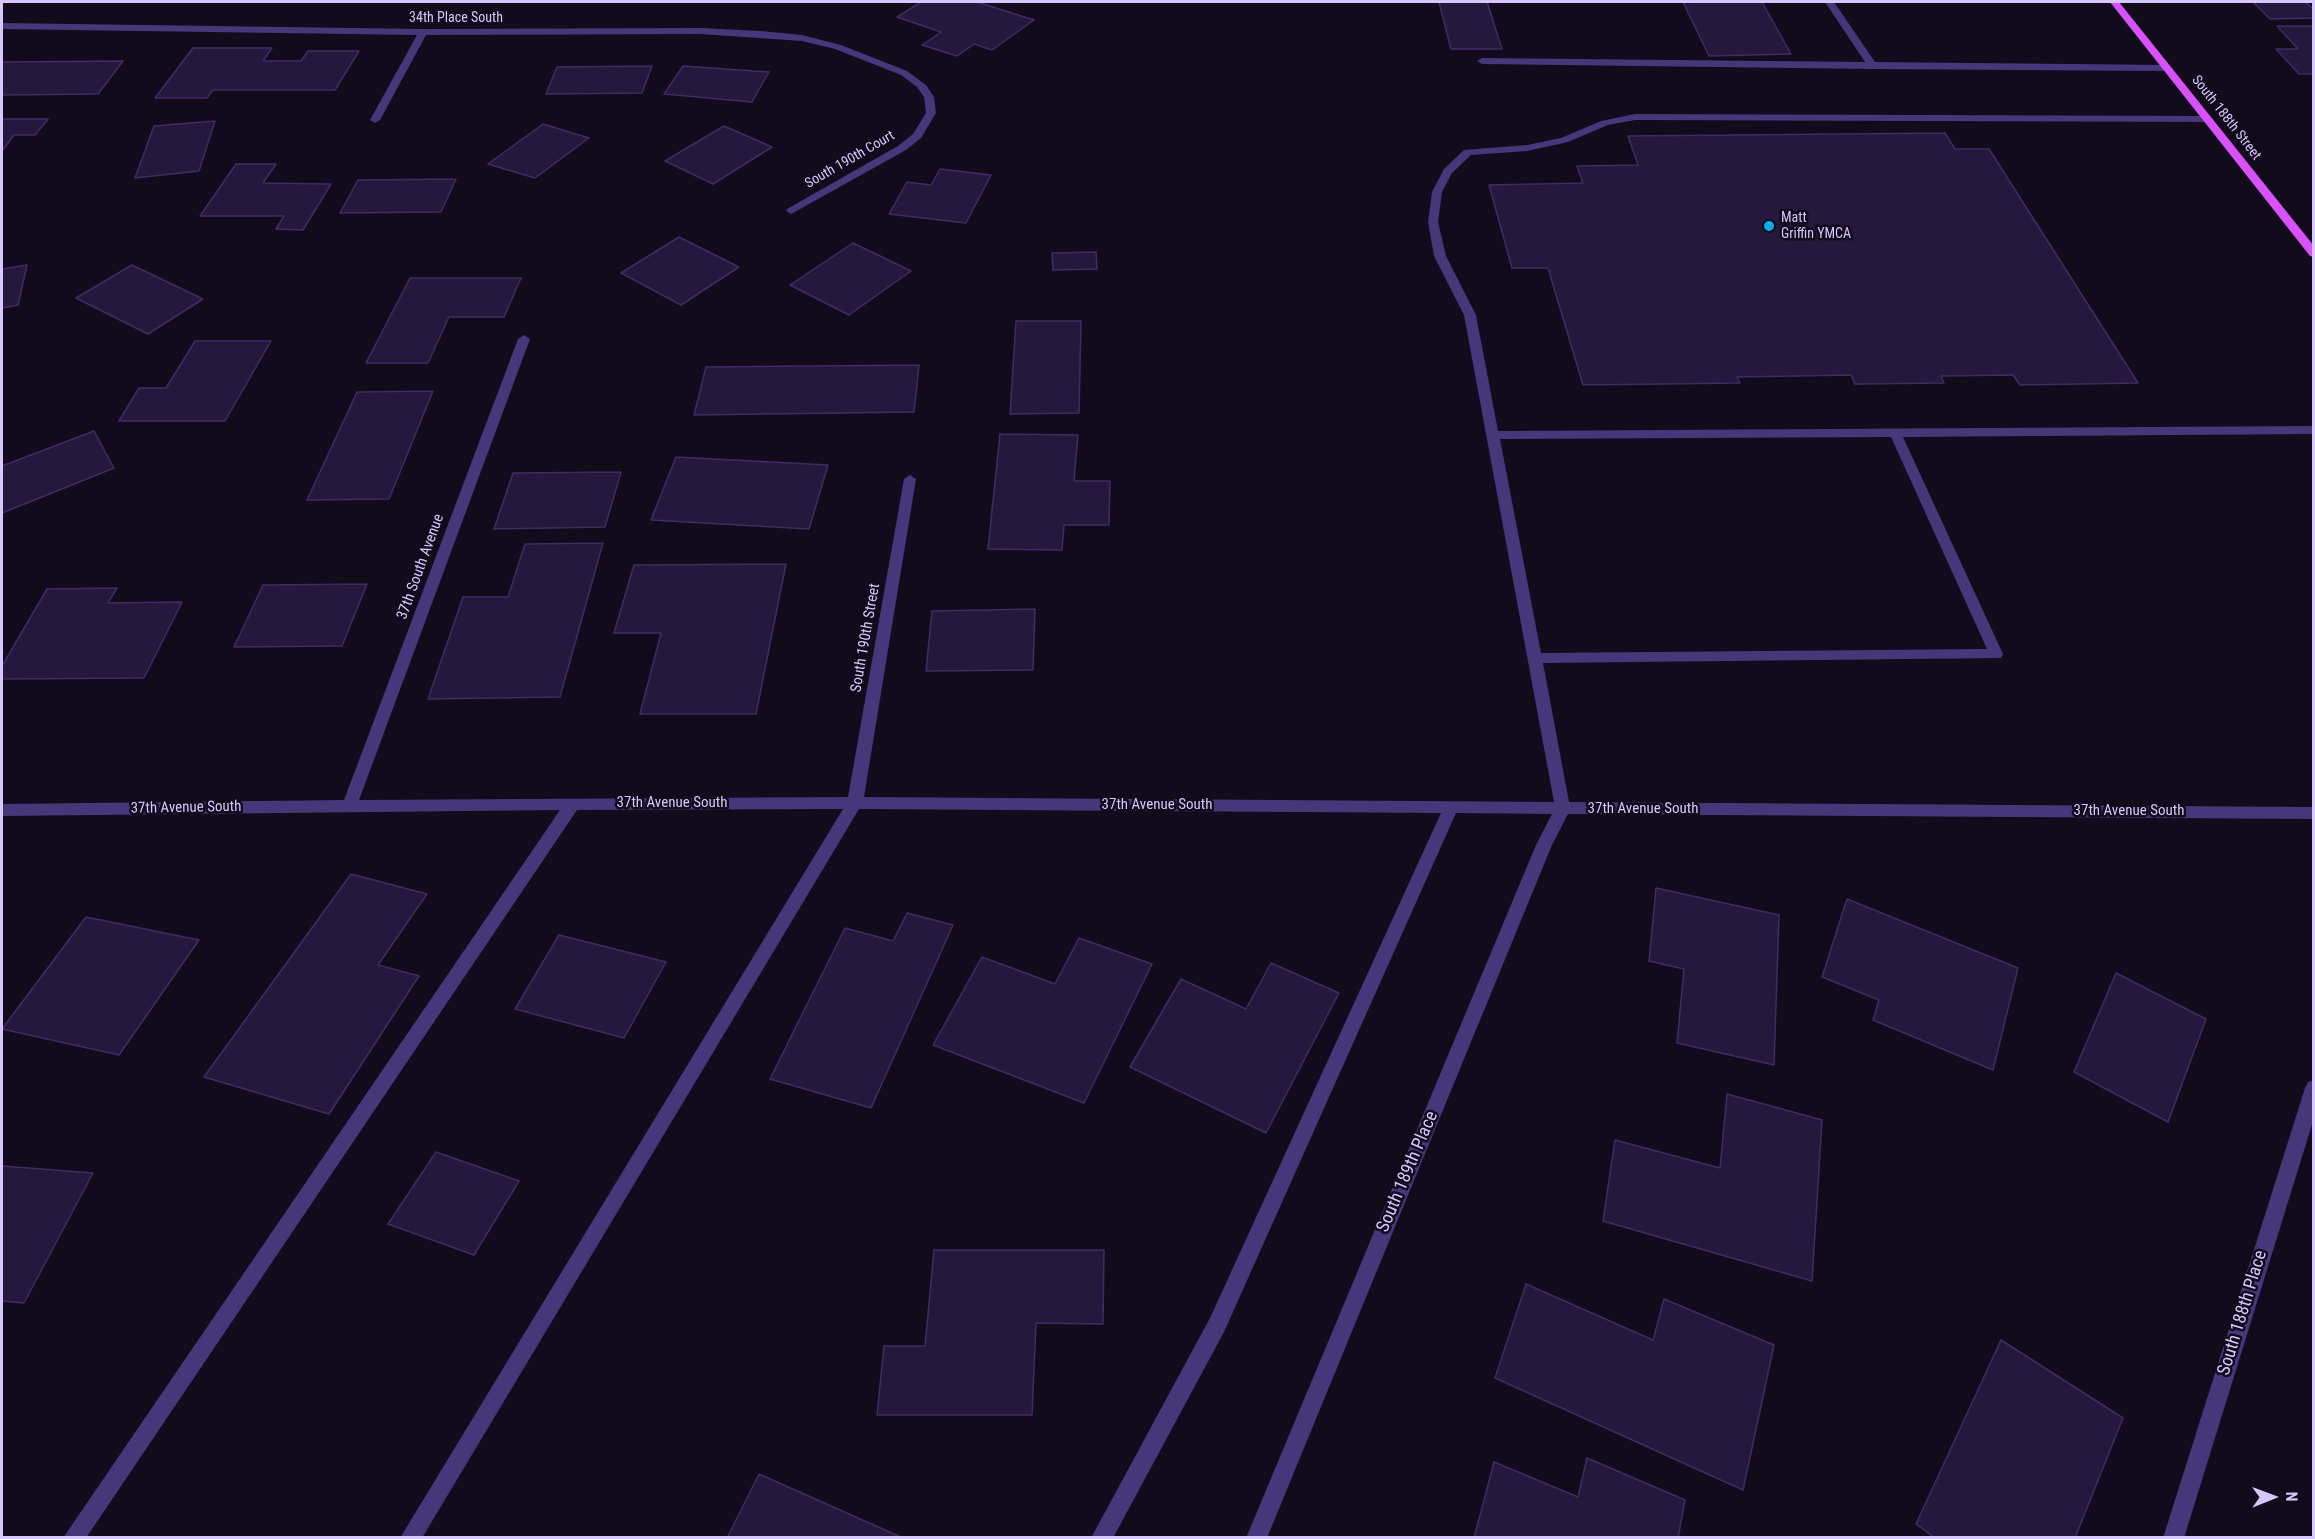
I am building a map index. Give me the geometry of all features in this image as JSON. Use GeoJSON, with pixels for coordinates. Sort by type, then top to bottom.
{"type":"FeatureCollection","features":[{"type":"Feature","properties":{"kind":"main road","name":"South 188th Street"},"geometry":{"type":"LineString","coordinates":[[2115,2],[2313,254]]}},
{"type":"Feature","properties":{"kind":"street"},"geometry":{"type":"LineString","coordinates":[[1830,2],[1873,66]]}},
{"type":"Feature","properties":{"kind":"street","name":"34th Place South"},"geometry":{"type":"LineString","coordinates":[[2,26],[423,32],[701,31],[761,34],[801,38],[838,47],[904,73]]}},
{"type":"Feature","properties":{"kind":"street"},"geometry":{"type":"LineString","coordinates":[[375,120],[423,32]]}},
{"type":"Feature","properties":{"kind":"street"},"geometry":{"type":"LineString","coordinates":[[1482,61],[2168,68]]}},
{"type":"Feature","properties":{"kind":"street","name":"South 190th Court"},"geometry":{"type":"LineString","coordinates":[[791,211],[902,148],[917,136],[931,113],[929,97],[921,86],[904,73]]}},
{"type":"Feature","properties":{"kind":"street"},"geometry":{"type":"LineString","coordinates":[[1563,808],[1470,315],[1440,256],[1432,222],[1437,192],[1448,171],[1468,152],[1527,148],[1564,140],[1605,123],[1635,117],[2208,119]]}},
{"type":"Feature","properties":{"kind":"street","name":"37th South Avenue"},"geometry":{"type":"LineString","coordinates":[[349,807],[524,339]]}},
{"type":"Feature","properties":{"kind":"street"},"geometry":{"type":"LineString","coordinates":[[1492,435],[2313,430]]}},
{"type":"Feature","properties":{"kind":"street"},"geometry":{"type":"LineString","coordinates":[[1534,658],[1996,654],[1895,432]]}},
{"type":"Feature","properties":{"kind":"street","name":"South 190th Street"},"geometry":{"type":"LineString","coordinates":[[855,803],[910,479]]}},
{"type":"Feature","properties":{"kind":"street"},"geometry":{"type":"LineString","coordinates":[[410,1538],[855,803]]}},
{"type":"Feature","properties":{"kind":"street","name":"37th Avenue South"},"geometry":{"type":"LineString","coordinates":[[3,811],[855,803],[2313,813]]}},
{"type":"Feature","properties":{"kind":"street"},"geometry":{"type":"LineString","coordinates":[[73,1538],[573,804]]}},
{"type":"Feature","properties":{"kind":"street"},"geometry":{"type":"LineString","coordinates":[[1101,1538],[1217,1325],[1433,843],[1452,806]]}},
{"type":"Feature","properties":{"kind":"street","name":"South 189th Place"},"geometry":{"type":"LineString","coordinates":[[1256,1538],[1544,844],[1563,808]]}},
{"type":"Feature","properties":{"kind":"street","name":"South 188th Place"},"geometry":{"type":"LineString","coordinates":[[2173,1538],[2313,1088]]}},
{"type":"Feature","properties":{"kind":"building"},"geometry":{"type":"Polygon","coordinates":[[[921,2],[977,2],[1034,20],[992,50],[974,44],[957,56],[922,45],[941,32],[897,17],[921,2]]]}},
{"type":"Feature","properties":{"kind":"building"},"geometry":{"type":"Polygon","coordinates":[[[1439,2],[1487,2],[1502,49],[1451,49],[1439,2]]]}},
{"type":"Feature","properties":{"kind":"building"},"geometry":{"type":"Polygon","coordinates":[[[1683,2],[1762,2],[1791,54],[1709,56],[1683,2]]]}},
{"type":"Feature","properties":{"kind":"building"},"geometry":{"type":"Polygon","coordinates":[[[2253,2],[2305,2],[2314,10],[2314,18],[2270,19],[2253,2]]]}},
{"type":"Feature","properties":{"kind":"building"},"geometry":{"type":"Polygon","coordinates":[[[2277,26],[2314,26],[2314,74],[2299,74],[2276,49],[2298,49],[2277,26]]]}},
{"type":"Feature","properties":{"kind":"building"},"geometry":{"type":"Polygon","coordinates":[[[193,48],[272,48],[263,61],[301,61],[308,51],[359,51],[335,90],[213,90],[207,98],[155,98],[193,48]]]}},
{"type":"Feature","properties":{"kind":"building"},"geometry":{"type":"Polygon","coordinates":[[[123,61],[98,94],[2,95],[2,62],[123,61]]]}},
{"type":"Feature","properties":{"kind":"building"},"geometry":{"type":"Polygon","coordinates":[[[652,66],[642,93],[546,94],[557,67],[652,66]]]}},
{"type":"Feature","properties":{"kind":"building"},"geometry":{"type":"Polygon","coordinates":[[[683,66],[769,72],[752,102],[664,94],[683,66]]]}},
{"type":"Feature","properties":{"kind":"building"},"geometry":{"type":"Polygon","coordinates":[[[2,119],[48,119],[35,135],[14,135],[2,151],[2,119]]]}},
{"type":"Feature","properties":{"kind":"building"},"geometry":{"type":"Polygon","coordinates":[[[215,121],[199,171],[135,178],[154,126],[215,121]]]}},
{"type":"Feature","properties":{"kind":"building"},"geometry":{"type":"Polygon","coordinates":[[[543,124],[589,138],[535,178],[488,164],[543,124]]]}},
{"type":"Feature","properties":{"kind":"building"},"geometry":{"type":"Polygon","coordinates":[[[724,126],[772,147],[713,184],[665,161],[724,126]]]}},
{"type":"Feature","properties":{"kind":"building","name":"Matt Griffin YMCA"},"geometry":{"type":"Polygon","coordinates":[[[1945,133],[1955,149],[1989,149],[2138,383],[2020,385],[2013,375],[1941,376],[1944,383],[1855,384],[1851,375],[1737,377],[1740,383],[1583,385],[1548,268],[1512,268],[1489,185],[1583,183],[1577,166],[1638,165],[1628,136],[1945,133]]]}},
{"type":"Feature","properties":{"kind":"building"},"geometry":{"type":"Polygon","coordinates":[[[236,164],[276,164],[263,183],[331,184],[303,230],[276,229],[284,216],[200,216],[236,164]]]}},
{"type":"Feature","properties":{"kind":"building"},"geometry":{"type":"Polygon","coordinates":[[[940,169],[991,175],[966,223],[889,214],[907,182],[931,185],[940,169]]]}},
{"type":"Feature","properties":{"kind":"building"},"geometry":{"type":"Polygon","coordinates":[[[456,179],[441,212],[340,213],[358,180],[456,179]]]}},
{"type":"Feature","properties":{"kind":"building"},"geometry":{"type":"Polygon","coordinates":[[[679,237],[739,267],[681,305],[621,273],[679,237]]]}},
{"type":"Feature","properties":{"kind":"building"},"geometry":{"type":"Polygon","coordinates":[[[853,243],[911,271],[849,315],[790,285],[853,243]]]}},
{"type":"Feature","properties":{"kind":"building"},"geometry":{"type":"Polygon","coordinates":[[[1096,252],[1097,269],[1053,270],[1052,253],[1096,252]]]}},
{"type":"Feature","properties":{"kind":"building"},"geometry":{"type":"Polygon","coordinates":[[[27,265],[18,305],[2,308],[2,269],[27,265]]]}},
{"type":"Feature","properties":{"kind":"building"},"geometry":{"type":"Polygon","coordinates":[[[132,265],[203,299],[148,334],[76,298],[132,265]]]}},
{"type":"Feature","properties":{"kind":"building"},"geometry":{"type":"Polygon","coordinates":[[[410,278],[521,278],[504,317],[449,317],[428,363],[366,363],[410,278]]]}},
{"type":"Feature","properties":{"kind":"building"},"geometry":{"type":"Polygon","coordinates":[[[1016,321],[1081,321],[1079,413],[1010,414],[1016,321]]]}},
{"type":"Feature","properties":{"kind":"building"},"geometry":{"type":"Polygon","coordinates":[[[195,341],[271,341],[225,421],[119,421],[139,388],[166,388],[195,341]]]}},
{"type":"Feature","properties":{"kind":"building"},"geometry":{"type":"Polygon","coordinates":[[[919,365],[914,412],[694,415],[706,367],[919,365]]]}},
{"type":"Feature","properties":{"kind":"building"},"geometry":{"type":"Polygon","coordinates":[[[433,391],[389,499],[307,500],[357,392],[433,391]]]}},
{"type":"Feature","properties":{"kind":"building"},"geometry":{"type":"Polygon","coordinates":[[[94,431],[114,468],[2,513],[2,466],[94,431]]]}},
{"type":"Feature","properties":{"kind":"building"},"geometry":{"type":"Polygon","coordinates":[[[1000,434],[1078,435],[1074,481],[1110,481],[1109,525],[1064,525],[1062,550],[988,549],[1000,434]]]}},
{"type":"Feature","properties":{"kind":"building"},"geometry":{"type":"Polygon","coordinates":[[[676,457],[828,465],[809,529],[651,520],[676,457]]]}},
{"type":"Feature","properties":{"kind":"building"},"geometry":{"type":"Polygon","coordinates":[[[621,472],[605,527],[494,529],[513,473],[621,472]]]}},
{"type":"Feature","properties":{"kind":"building"},"geometry":{"type":"Polygon","coordinates":[[[603,543],[560,697],[428,699],[463,597],[508,597],[525,544],[603,543]]]}},
{"type":"Feature","properties":{"kind":"building"},"geometry":{"type":"Polygon","coordinates":[[[786,564],[756,714],[640,714],[661,633],[614,633],[634,565],[786,564]]]}},
{"type":"Feature","properties":{"kind":"building"},"geometry":{"type":"Polygon","coordinates":[[[367,584],[342,646],[234,647],[263,585],[367,584]]]}},
{"type":"Feature","properties":{"kind":"building"},"geometry":{"type":"Polygon","coordinates":[[[117,588],[108,603],[182,602],[144,678],[2,679],[2,666],[47,589],[117,588]]]}},
{"type":"Feature","properties":{"kind":"building"},"geometry":{"type":"Polygon","coordinates":[[[1035,609],[1033,670],[926,671],[932,611],[1035,609]]]}},
{"type":"Feature","properties":{"kind":"building"},"geometry":{"type":"Polygon","coordinates":[[[351,874],[427,894],[378,965],[419,976],[329,1114],[204,1077],[351,874]]]}},
{"type":"Feature","properties":{"kind":"building"},"geometry":{"type":"Polygon","coordinates":[[[1656,888],[1779,915],[1774,1065],[1677,1043],[1684,969],[1649,961],[1656,888]]]}},
{"type":"Feature","properties":{"kind":"building"},"geometry":{"type":"Polygon","coordinates":[[[1847,899],[2018,968],[1993,1070],[1873,1020],[1879,1000],[1822,977],[1847,899]]]}},
{"type":"Feature","properties":{"kind":"building"},"geometry":{"type":"Polygon","coordinates":[[[907,913],[953,925],[871,1108],[770,1079],[845,928],[893,941],[907,913]]]}},
{"type":"Feature","properties":{"kind":"building"},"geometry":{"type":"Polygon","coordinates":[[[86,917],[199,940],[119,1055],[2,1029],[86,917]]]}},
{"type":"Feature","properties":{"kind":"building"},"geometry":{"type":"Polygon","coordinates":[[[559,935],[666,962],[624,1038],[515,1009],[559,935]]]}},
{"type":"Feature","properties":{"kind":"building"},"geometry":{"type":"Polygon","coordinates":[[[1079,938],[1152,964],[1084,1103],[933,1045],[982,957],[1055,984],[1079,938]]]}},
{"type":"Feature","properties":{"kind":"building"},"geometry":{"type":"Polygon","coordinates":[[[1271,963],[1339,993],[1266,1133],[1130,1067],[1181,979],[1246,1009],[1271,963]]]}},
{"type":"Feature","properties":{"kind":"building"},"geometry":{"type":"Polygon","coordinates":[[[2116,973],[2206,1019],[2168,1122],[2074,1072],[2116,973]]]}},
{"type":"Feature","properties":{"kind":"building"},"geometry":{"type":"Polygon","coordinates":[[[1727,1094],[1822,1120],[1812,1281],[1603,1221],[1615,1140],[1720,1168],[1727,1094]]]}},
{"type":"Feature","properties":{"kind":"building"},"geometry":{"type":"Polygon","coordinates":[[[436,1152],[519,1181],[474,1255],[388,1224],[436,1152]]]}},
{"type":"Feature","properties":{"kind":"building"},"geometry":{"type":"Polygon","coordinates":[[[2,1166],[93,1173],[24,1303],[2,1301],[2,1166]]]}},
{"type":"Feature","properties":{"kind":"building"},"geometry":{"type":"Polygon","coordinates":[[[934,1250],[1104,1250],[1103,1324],[1036,1323],[1032,1415],[877,1415],[884,1346],[925,1346],[934,1250]]]}},
{"type":"Feature","properties":{"kind":"building"},"geometry":{"type":"Polygon","coordinates":[[[1526,1284],[1653,1340],[1664,1299],[1774,1345],[1743,1490],[1495,1378],[1526,1284]]]}},
{"type":"Feature","properties":{"kind":"building"},"geometry":{"type":"Polygon","coordinates":[[[2001,1340],[2123,1418],[2075,1538],[1935,1538],[1916,1524],[2001,1340]]]}},
{"type":"Feature","properties":{"kind":"building"},"geometry":{"type":"Polygon","coordinates":[[[1587,1458],[1685,1500],[1678,1538],[1474,1538],[1494,1462],[1578,1497],[1587,1458]]]}},
{"type":"Feature","properties":{"kind":"building"},"geometry":{"type":"Polygon","coordinates":[[[759,1474],[903,1538],[727,1538],[759,1474]]]}},
{"type":"Feature","properties":{"kind":"place","name":"Matt Griffin YMCA"},"geometry":{"type":"Point","coordinates":[1769,226]}}]}
